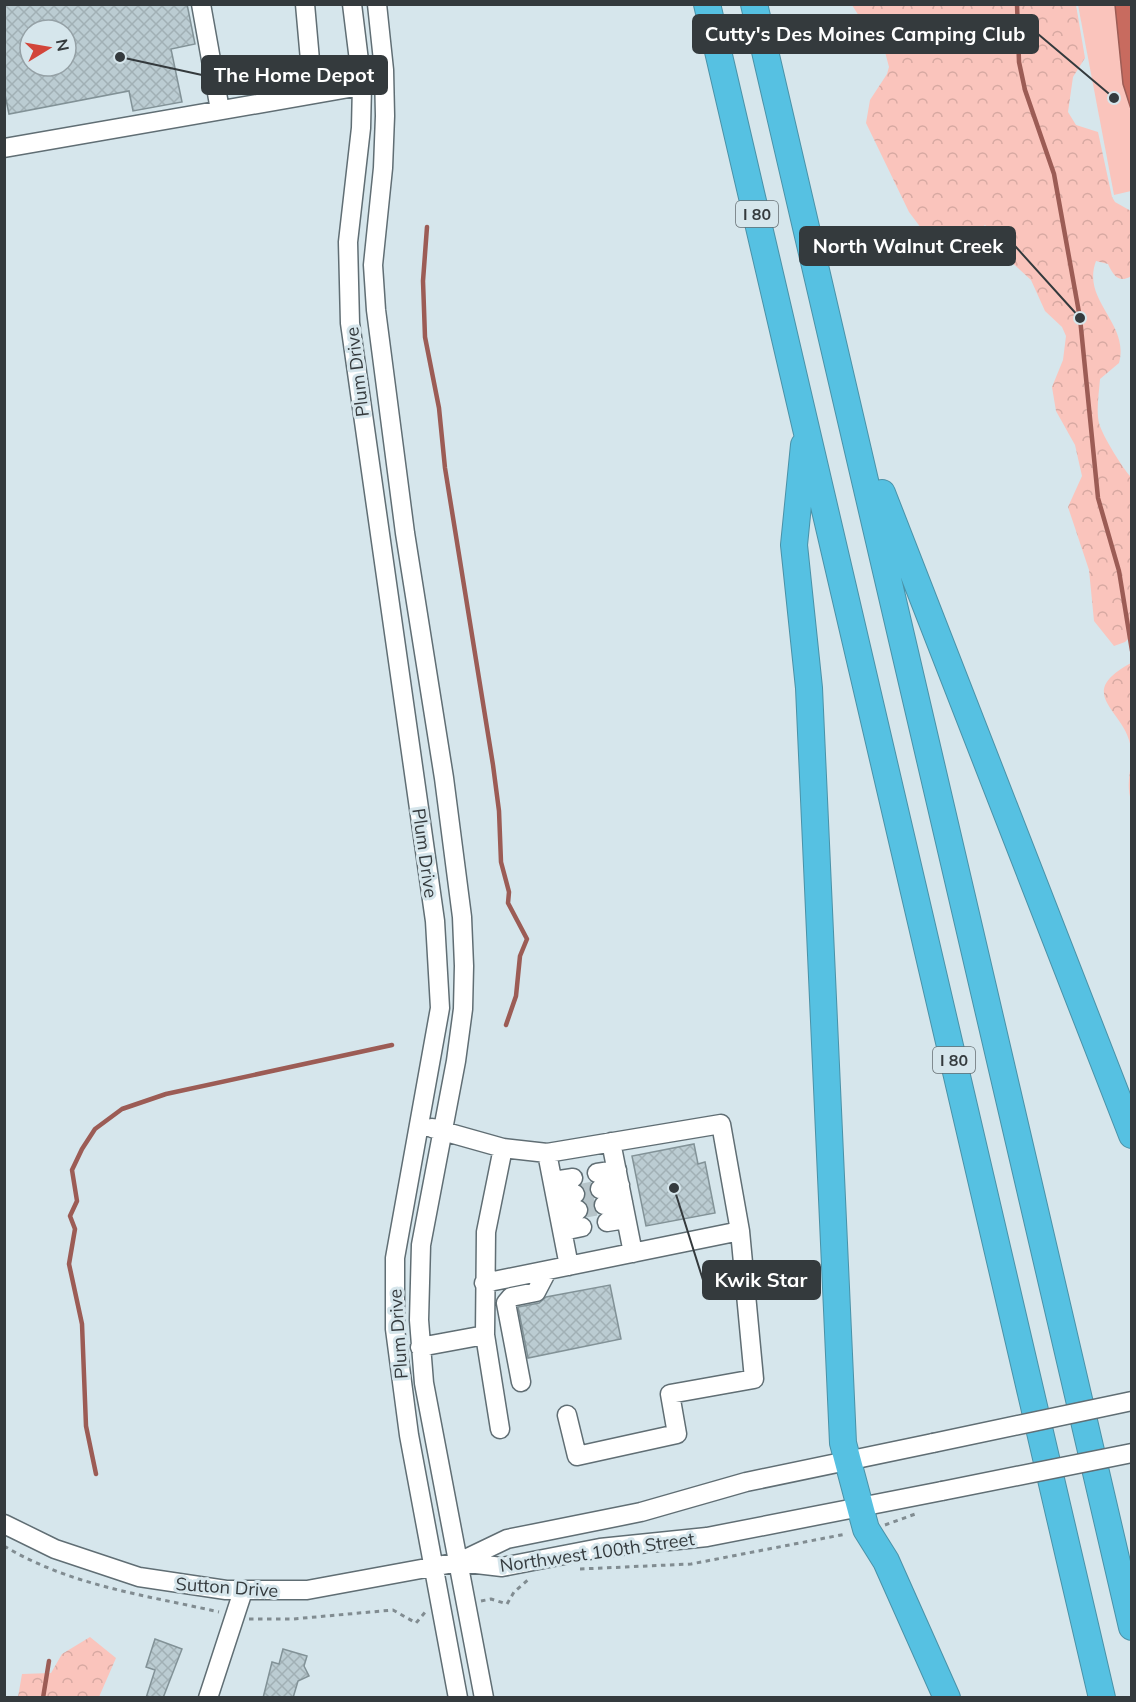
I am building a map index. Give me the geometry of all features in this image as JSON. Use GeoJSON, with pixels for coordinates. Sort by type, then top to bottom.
{"type":"FeatureCollection","features":[{"type":"Feature","properties":{"kind":"highway","name":"I 80"},"geometry":{"type":"LineString","coordinates":[[707,4],[1102,1698]]}},
{"type":"Feature","properties":{"kind":"highway","name":"I 80"},"geometry":{"type":"LineString","coordinates":[[754,4],[1131,1627]]}},
{"type":"Feature","properties":{"kind":"highway"},"geometry":{"type":"LineString","coordinates":[[848,405],[1131,1135]]}},
{"type":"Feature","properties":{"kind":"highway"},"geometry":{"type":"LineString","coordinates":[[806,423],[794,545],[809,688],[843,1434],[863,1518],[886,1561],[947,1698]]}},
{"type":"Feature","properties":{"kind":"street"},"geometry":{"type":"LineString","coordinates":[[201,4],[220,110]]}},
{"type":"Feature","properties":{"kind":"street"},"geometry":{"type":"LineString","coordinates":[[305,4],[314,94]]}},
{"type":"Feature","properties":{"kind":"street","name":"Plum Drive"},"geometry":{"type":"LineString","coordinates":[[352,4],[362,85],[361,128],[348,242],[354,365],[379,525],[435,921],[439,965],[440,1008],[394,1258],[395,1329],[408,1435],[458,1698]]}},
{"type":"Feature","properties":{"kind":"street","name":"Plum Drive"},"geometry":{"type":"LineString","coordinates":[[377,4],[385,82],[383,168],[377,213],[374,277],[381,355],[444,778],[462,917],[463,1009],[421,1245],[420,1347],[424,1383],[484,1698]]}},
{"type":"Feature","properties":{"kind":"street"},"geometry":{"type":"LineString","coordinates":[[4,148],[385,82]]}},
{"type":"Feature","properties":{"kind":"street"},"geometry":{"type":"LineString","coordinates":[[379,525],[404,521]]}},
{"type":"Feature","properties":{"kind":"street"},"geometry":{"type":"LineString","coordinates":[[419,1124],[503,1148],[547,1154],[721,1124],[740,1231],[754,1379],[670,1394],[677,1434],[577,1456],[567,1415]]}},
{"type":"Feature","properties":{"kind":"street"},"geometry":{"type":"LineString","coordinates":[[611,1142],[633,1253]]}},
{"type":"Feature","properties":{"kind":"street"},"geometry":{"type":"LineString","coordinates":[[500,1429],[485,1335],[484,1283],[486,1232],[503,1148]]}},
{"type":"Feature","properties":{"kind":"street"},"geometry":{"type":"LineString","coordinates":[[547,1154],[569,1266]]}},
{"type":"Feature","properties":{"kind":"street"},"geometry":{"type":"LineString","coordinates":[[621,1194],[602,1198],[621,1194]]}},
{"type":"Feature","properties":{"kind":"street"},"geometry":{"type":"LineString","coordinates":[[558,1206],[577,1202],[558,1206]]}},
{"type":"Feature","properties":{"kind":"street"},"geometry":{"type":"LineString","coordinates":[[484,1283],[740,1231]]}},
{"type":"Feature","properties":{"kind":"street"},"geometry":{"type":"LineString","coordinates":[[521,1382],[506,1303],[511,1297],[536,1292],[547,1271]]}},
{"type":"Feature","properties":{"kind":"street"},"geometry":{"type":"LineString","coordinates":[[420,1347],[485,1335]]}},
{"type":"Feature","properties":{"kind":"street","name":"Northwest 100th Street"},"geometry":{"type":"LineString","coordinates":[[459,1562],[507,1539],[641,1512],[746,1482],[1131,1401]]}},
{"type":"Feature","properties":{"kind":"street","name":"Northwest 100th Street"},"geometry":{"type":"LineString","coordinates":[[459,1562],[502,1567],[600,1548],[863,1518],[942,1491],[1131,1453]]}},
{"type":"Feature","properties":{"kind":"street","name":"Sutton Drive"},"geometry":{"type":"LineString","coordinates":[[4,1524],[55,1549],[139,1578],[181,1586],[243,1591],[307,1590],[459,1562]]}},
{"type":"Feature","properties":{"kind":"street"},"geometry":{"type":"LineString","coordinates":[[208,1698],[243,1591]]}},
{"type":"Feature","properties":{"kind":"path"},"geometry":{"type":"LineString","coordinates":[[571,1570],[691,1564],[863,1518],[901,1521],[923,1511]]}},
{"type":"Feature","properties":{"kind":"path"},"geometry":{"type":"LineString","coordinates":[[490,1599],[507,1604],[514,1592],[527,1580],[538,1577]]}},
{"type":"Feature","properties":{"kind":"path"},"geometry":{"type":"LineString","coordinates":[[235,1616],[248,1619],[293,1619],[393,1610],[416,1623],[426,1610]]}},
{"type":"Feature","properties":{"kind":"green space"},"geometry":{"type":"Polygon","coordinates":[[[852,5],[1076,5],[1085,58],[1073,77],[1068,112],[1076,125],[1098,132],[1112,197],[1115,202],[1131,211],[1131,276],[1120,279],[1114,275],[1108,264],[1096,261],[1093,275],[1095,288],[1113,324],[1121,349],[1119,363],[1100,379],[1098,413],[1104,435],[1131,477],[1132,635],[1125,642],[1114,646],[1094,621],[1089,570],[1068,507],[1082,476],[1075,445],[1056,411],[1052,387],[1063,360],[1066,336],[1062,327],[1045,311],[1031,280],[1007,258],[998,237],[985,225],[970,238],[960,241],[921,228],[909,212],[866,123],[870,100],[889,67],[884,48],[871,35],[852,5]]]}},
{"type":"Feature","properties":{"kind":"green space"},"geometry":{"type":"Polygon","coordinates":[[[1078,5],[1131,5],[1131,191],[1114,195],[1078,5]]]}},
{"type":"Feature","properties":{"kind":"green space"},"geometry":{"type":"Polygon","coordinates":[[[1131,663],[1131,749],[1127,735],[1104,694],[1106,684],[1114,674],[1131,663]]]}},
{"type":"Feature","properties":{"kind":"green space"},"geometry":{"type":"Polygon","coordinates":[[[1131,762],[1131,800],[1129,787],[1131,762]]]}},
{"type":"Feature","properties":{"kind":"green space"},"geometry":{"type":"Polygon","coordinates":[[[90,1637],[116,1658],[99,1697],[18,1697],[22,1674],[51,1673],[62,1654],[90,1637]]]}},
{"type":"Feature","properties":{"kind":"shaded area"},"geometry":{"type":"Polygon","coordinates":[[[1115,5],[1131,5],[1131,109],[1123,84],[1115,5]]]}},
{"type":"Feature","properties":{"kind":"building"},"geometry":{"type":"Polygon","coordinates":[[[4,4],[187,4],[195,44],[171,49],[182,102],[133,111],[129,91],[9,114],[4,90],[4,4]]]}},
{"type":"Feature","properties":{"kind":"building"},"geometry":{"type":"Polygon","coordinates":[[[694,1144],[698,1164],[705,1162],[715,1213],[646,1226],[632,1156],[694,1144]]]}},
{"type":"Feature","properties":{"kind":"building"},"geometry":{"type":"Polygon","coordinates":[[[610,1285],[621,1339],[528,1358],[518,1307],[539,1303],[546,1297],[610,1285]]]}},
{"type":"Feature","properties":{"kind":"building"},"geometry":{"type":"Polygon","coordinates":[[[155,1639],[182,1649],[163,1698],[146,1698],[155,1670],[146,1667],[155,1639]]]}},
{"type":"Feature","properties":{"kind":"building"},"geometry":{"type":"Polygon","coordinates":[[[283,1649],[307,1656],[304,1666],[309,1676],[298,1681],[293,1698],[263,1698],[272,1662],[279,1664],[283,1649]]]}},
{"type":"Feature","properties":{"kind":"waterway"},"geometry":{"type":"LineString","coordinates":[[1017,4],[1019,62],[1025,90],[1054,174],[1080,318],[1098,498],[1119,571],[1132,651]]}},
{"type":"Feature","properties":{"kind":"waterway"},"geometry":{"type":"LineString","coordinates":[[427,227],[423,281],[425,337],[439,408],[445,468],[493,765],[499,811],[501,862],[509,892],[508,903],[527,939],[520,956],[516,996],[506,1025]]}},
{"type":"Feature","properties":{"kind":"waterway"},"geometry":{"type":"LineString","coordinates":[[96,1474],[86,1426],[82,1324],[69,1264],[75,1229],[70,1216],[77,1201],[72,1170],[95,1129],[122,1109],[166,1094],[392,1045]]}},
{"type":"Feature","properties":{"kind":"waterway"},"geometry":{"type":"LineString","coordinates":[[43,1698],[49,1661]]}},
{"type":"Feature","properties":{"kind":"tunnel"},"geometry":{"type":"LineString","coordinates":[[575,1194],[600,1189]]}},
{"type":"Feature","properties":{"kind":"tunnel"},"geometry":{"type":"LineString","coordinates":[[578,1210],[604,1205]]}},
{"type":"Feature","properties":{"kind":"place","name":"The Home Depot"},"geometry":{"type":"Point","coordinates":[120,57]}},
{"type":"Feature","properties":{"kind":"place","name":"Cutty's Des Moines Camping Club"},"geometry":{"type":"Point","coordinates":[1114,98]}},
{"type":"Feature","properties":{"kind":"place","name":"North Walnut Creek"},"geometry":{"type":"Point","coordinates":[1080,318]}},
{"type":"Feature","properties":{"kind":"place","name":"Kwik Star"},"geometry":{"type":"Point","coordinates":[674,1188]}}]}
